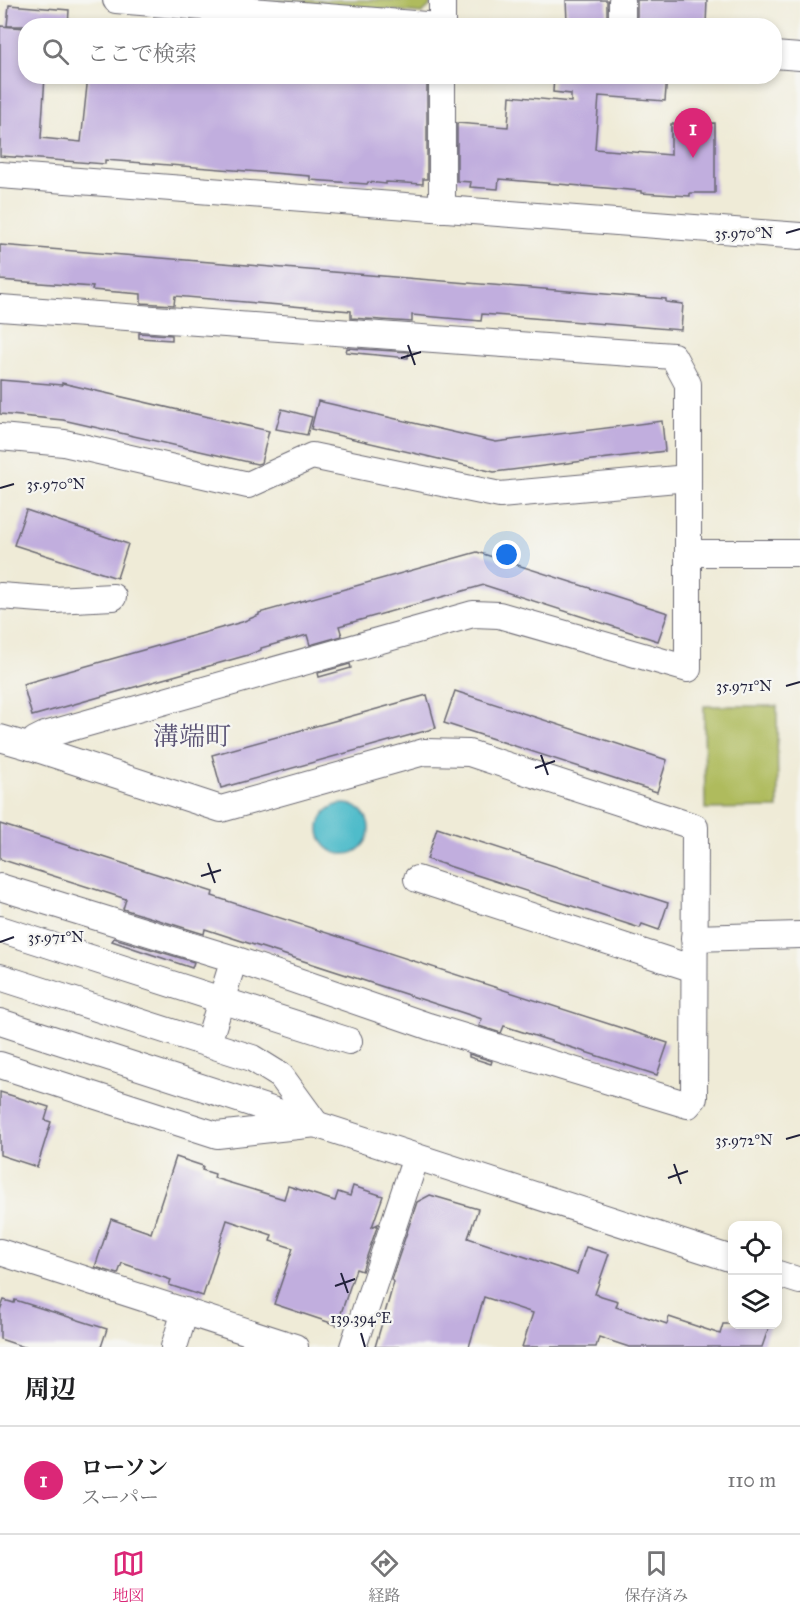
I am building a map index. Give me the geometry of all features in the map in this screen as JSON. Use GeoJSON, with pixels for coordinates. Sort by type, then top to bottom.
{"type":"FeatureCollection","features":[{"type":"Feature","properties":{"kind":"street"},"geometry":{"type":"LineString","coordinates":[[116,0],[174,2],[351,18]]}},
{"type":"Feature","properties":{"kind":"street"},"geometry":{"type":"LineString","coordinates":[[441,18],[442,0]]}},
{"type":"Feature","properties":{"kind":"street"},"geometry":{"type":"LineString","coordinates":[[622,0],[622,18]]}},
{"type":"Feature","properties":{"kind":"street"},"geometry":{"type":"LineString","coordinates":[[782,56],[800,57]]}},
{"type":"Feature","properties":{"kind":"street"},"geometry":{"type":"LineString","coordinates":[[442,84],[442,209]]}},
{"type":"Feature","properties":{"kind":"street"},"geometry":{"type":"LineString","coordinates":[[0,175],[800,236]]}},
{"type":"Feature","properties":{"kind":"street"},"geometry":{"type":"LineString","coordinates":[[0,308],[673,356],[688,384],[688,669],[499,615],[473,614],[45,735],[35,740],[31,747]]}},
{"type":"Feature","properties":{"kind":"street"},"geometry":{"type":"LineString","coordinates":[[0,437],[64,443],[248,485],[312,456],[500,495],[688,478]]}},
{"type":"Feature","properties":{"kind":"street"},"geometry":{"type":"LineString","coordinates":[[688,553],[800,553]]}},
{"type":"Feature","properties":{"kind":"street"},"geometry":{"type":"LineString","coordinates":[[0,596],[54,600],[113,597]]}},
{"type":"Feature","properties":{"kind":"street"},"geometry":{"type":"LineString","coordinates":[[0,738],[221,808],[424,752],[469,753],[695,827],[694,1098],[688,1105],[428,1026],[234,959],[0,887]]}},
{"type":"Feature","properties":{"kind":"street"},"geometry":{"type":"LineString","coordinates":[[417,879],[694,969]]}},
{"type":"Feature","properties":{"kind":"street"},"geometry":{"type":"LineString","coordinates":[[0,928],[349,1041]]}},
{"type":"Feature","properties":{"kind":"street"},"geometry":{"type":"LineString","coordinates":[[694,938],[800,935]]}},
{"type":"Feature","properties":{"kind":"street"},"geometry":{"type":"LineString","coordinates":[[208,1043],[234,959]]}},
{"type":"Feature","properties":{"kind":"street"},"geometry":{"type":"LineString","coordinates":[[0,977],[252,1059],[280,1076],[316,1124]]}},
{"type":"Feature","properties":{"kind":"street"},"geometry":{"type":"LineString","coordinates":[[0,1022],[728,1258]]}},
{"type":"Feature","properties":{"kind":"street"},"geometry":{"type":"LineString","coordinates":[[0,1065],[217,1135],[316,1124]]}},
{"type":"Feature","properties":{"kind":"street"},"geometry":{"type":"LineString","coordinates":[[353,1347],[416,1157]]}},
{"type":"Feature","properties":{"kind":"street"},"geometry":{"type":"LineString","coordinates":[[0,1252],[295,1347]]}},
{"type":"Feature","properties":{"kind":"street"},"geometry":{"type":"LineString","coordinates":[[780,1275],[800,1281]]}},
{"type":"Feature","properties":{"kind":"street"},"geometry":{"type":"LineString","coordinates":[[174,1347],[185,1311]]}},
{"type":"Feature","properties":{"kind":"green space"},"geometry":{"type":"Polygon","coordinates":[[[263,0],[430,0],[430,6],[422,13],[263,0]]]}},
{"type":"Feature","properties":{"kind":"green space"},"geometry":{"type":"Polygon","coordinates":[[[704,706],[777,706],[778,808],[705,809],[704,706]]]}},
{"type":"Feature","properties":{"kind":"water"},"geometry":{"type":"Polygon","coordinates":[[[344,804],[358,808],[365,815],[369,829],[365,843],[358,850],[344,854],[330,850],[323,843],[319,829],[323,815],[330,808],[344,804]]]}},
{"type":"Feature","properties":{"kind":"building"},"geometry":{"type":"Polygon","coordinates":[[[566,0],[607,0],[607,18],[567,18],[566,0]]]}},
{"type":"Feature","properties":{"kind":"building"},"geometry":{"type":"Polygon","coordinates":[[[637,0],[707,0],[706,18],[637,18],[637,0]]]}},
{"type":"Feature","properties":{"kind":"building"},"geometry":{"type":"Polygon","coordinates":[[[9,5],[69,10],[68,18],[18,18],[18,26],[7,26],[9,5]]]}},
{"type":"Feature","properties":{"kind":"building"},"geometry":{"type":"Polygon","coordinates":[[[0,26],[18,27],[18,84],[44,84],[41,138],[81,142],[87,84],[427,84],[427,179],[423,179],[423,184],[368,182],[367,184],[310,180],[310,176],[105,160],[105,164],[0,156],[0,26]]]}},
{"type":"Feature","properties":{"kind":"building"},"geometry":{"type":"Polygon","coordinates":[[[554,84],[666,84],[665,101],[599,96],[595,149],[671,155],[671,124],[715,123],[715,193],[690,193],[690,196],[641,193],[641,191],[499,179],[498,189],[470,187],[471,182],[457,181],[457,123],[508,127],[510,96],[571,102],[571,94],[553,92],[554,84]]]}},
{"type":"Feature","properties":{"kind":"building"},"geometry":{"type":"Polygon","coordinates":[[[0,245],[666,299],[666,302],[683,304],[681,330],[482,314],[481,321],[412,315],[412,322],[351,318],[351,311],[175,296],[174,305],[141,303],[141,294],[92,290],[93,287],[0,280],[0,245]]]}},
{"type":"Feature","properties":{"kind":"building"},"geometry":{"type":"Polygon","coordinates":[[[139,333],[172,335],[172,340],[139,338],[139,333]]]}},
{"type":"Feature","properties":{"kind":"building"},"geometry":{"type":"Polygon","coordinates":[[[347,348],[409,352],[408,358],[346,352],[347,348]]]}},
{"type":"Feature","properties":{"kind":"building"},"geometry":{"type":"Polygon","coordinates":[[[0,380],[62,385],[62,383],[269,431],[261,463],[257,464],[63,420],[0,414],[0,380]]]}},
{"type":"Feature","properties":{"kind":"building"},"geometry":{"type":"Polygon","coordinates":[[[318,401],[496,442],[662,421],[665,451],[494,472],[311,429],[318,401]]]}},
{"type":"Feature","properties":{"kind":"building"},"geometry":{"type":"Polygon","coordinates":[[[282,409],[312,417],[307,435],[276,429],[282,409]]]}},
{"type":"Feature","properties":{"kind":"building"},"geometry":{"type":"Polygon","coordinates":[[[26,510],[128,544],[117,578],[14,545],[26,510]]]}},
{"type":"Feature","properties":{"kind":"building"},"geometry":{"type":"Polygon","coordinates":[[[477,552],[668,613],[658,641],[484,585],[339,626],[342,636],[310,645],[307,635],[261,648],[248,655],[32,716],[23,684],[242,622],[259,613],[477,552]]]}},
{"type":"Feature","properties":{"kind":"building"},"geometry":{"type":"Polygon","coordinates":[[[350,664],[351,668],[319,677],[318,673],[350,664]]]}},
{"type":"Feature","properties":{"kind":"building"},"geometry":{"type":"Polygon","coordinates":[[[455,691],[667,760],[657,792],[444,723],[455,691]]]}},
{"type":"Feature","properties":{"kind":"building"},"geometry":{"type":"Polygon","coordinates":[[[427,695],[436,728],[221,788],[212,755],[427,695]]]}},
{"type":"Feature","properties":{"kind":"building"},"geometry":{"type":"Polygon","coordinates":[[[0,824],[213,892],[212,896],[668,1043],[657,1075],[504,1026],[501,1033],[479,1026],[482,1019],[205,929],[204,934],[123,909],[126,899],[0,859],[0,824]]]}},
{"type":"Feature","properties":{"kind":"building"},"geometry":{"type":"Polygon","coordinates":[[[437,828],[668,903],[659,930],[642,924],[640,928],[427,859],[437,828]]]}},
{"type":"Feature","properties":{"kind":"building"},"geometry":{"type":"Polygon","coordinates":[[[114,938],[194,962],[192,968],[112,941],[114,938]]]}},
{"type":"Feature","properties":{"kind":"building"},"geometry":{"type":"Polygon","coordinates":[[[469,1054],[492,1061],[491,1064],[469,1057],[469,1054]]]}},
{"type":"Feature","properties":{"kind":"building"},"geometry":{"type":"Polygon","coordinates":[[[0,1092],[49,1107],[45,1120],[51,1122],[37,1167],[0,1155],[0,1092]]]}},
{"type":"Feature","properties":{"kind":"building"},"geometry":{"type":"Polygon","coordinates":[[[176,1157],[203,1166],[202,1170],[215,1174],[214,1178],[284,1199],[288,1186],[335,1201],[338,1192],[350,1196],[353,1186],[383,1196],[372,1227],[378,1224],[362,1271],[356,1269],[337,1325],[274,1304],[293,1248],[270,1241],[272,1235],[227,1220],[203,1296],[169,1285],[171,1280],[122,1263],[118,1274],[95,1267],[111,1219],[151,1233],[176,1157]]]}},
{"type":"Feature","properties":{"kind":"building"},"geometry":{"type":"Polygon","coordinates":[[[430,1195],[478,1209],[468,1238],[577,1274],[586,1247],[609,1254],[595,1294],[618,1301],[616,1307],[667,1324],[669,1317],[720,1334],[723,1324],[728,1324],[728,1329],[768,1329],[762,1347],[629,1347],[599,1337],[596,1347],[522,1347],[533,1313],[484,1297],[469,1347],[375,1347],[394,1282],[391,1280],[417,1202],[430,1195]]]}},
{"type":"Feature","properties":{"kind":"building"},"geometry":{"type":"Polygon","coordinates":[[[4,1300],[14,1303],[15,1300],[107,1329],[101,1347],[24,1347],[0,1339],[0,1310],[4,1300]]]}},
{"type":"Feature","properties":{"kind":"place","name":"ローソン"},"geometry":{"type":"Point","coordinates":[693,158]}},
{"type":"Feature","properties":{"kind":"district","name":"溝端町"},"geometry":{"type":"Point","coordinates":[192,736]}}]}
